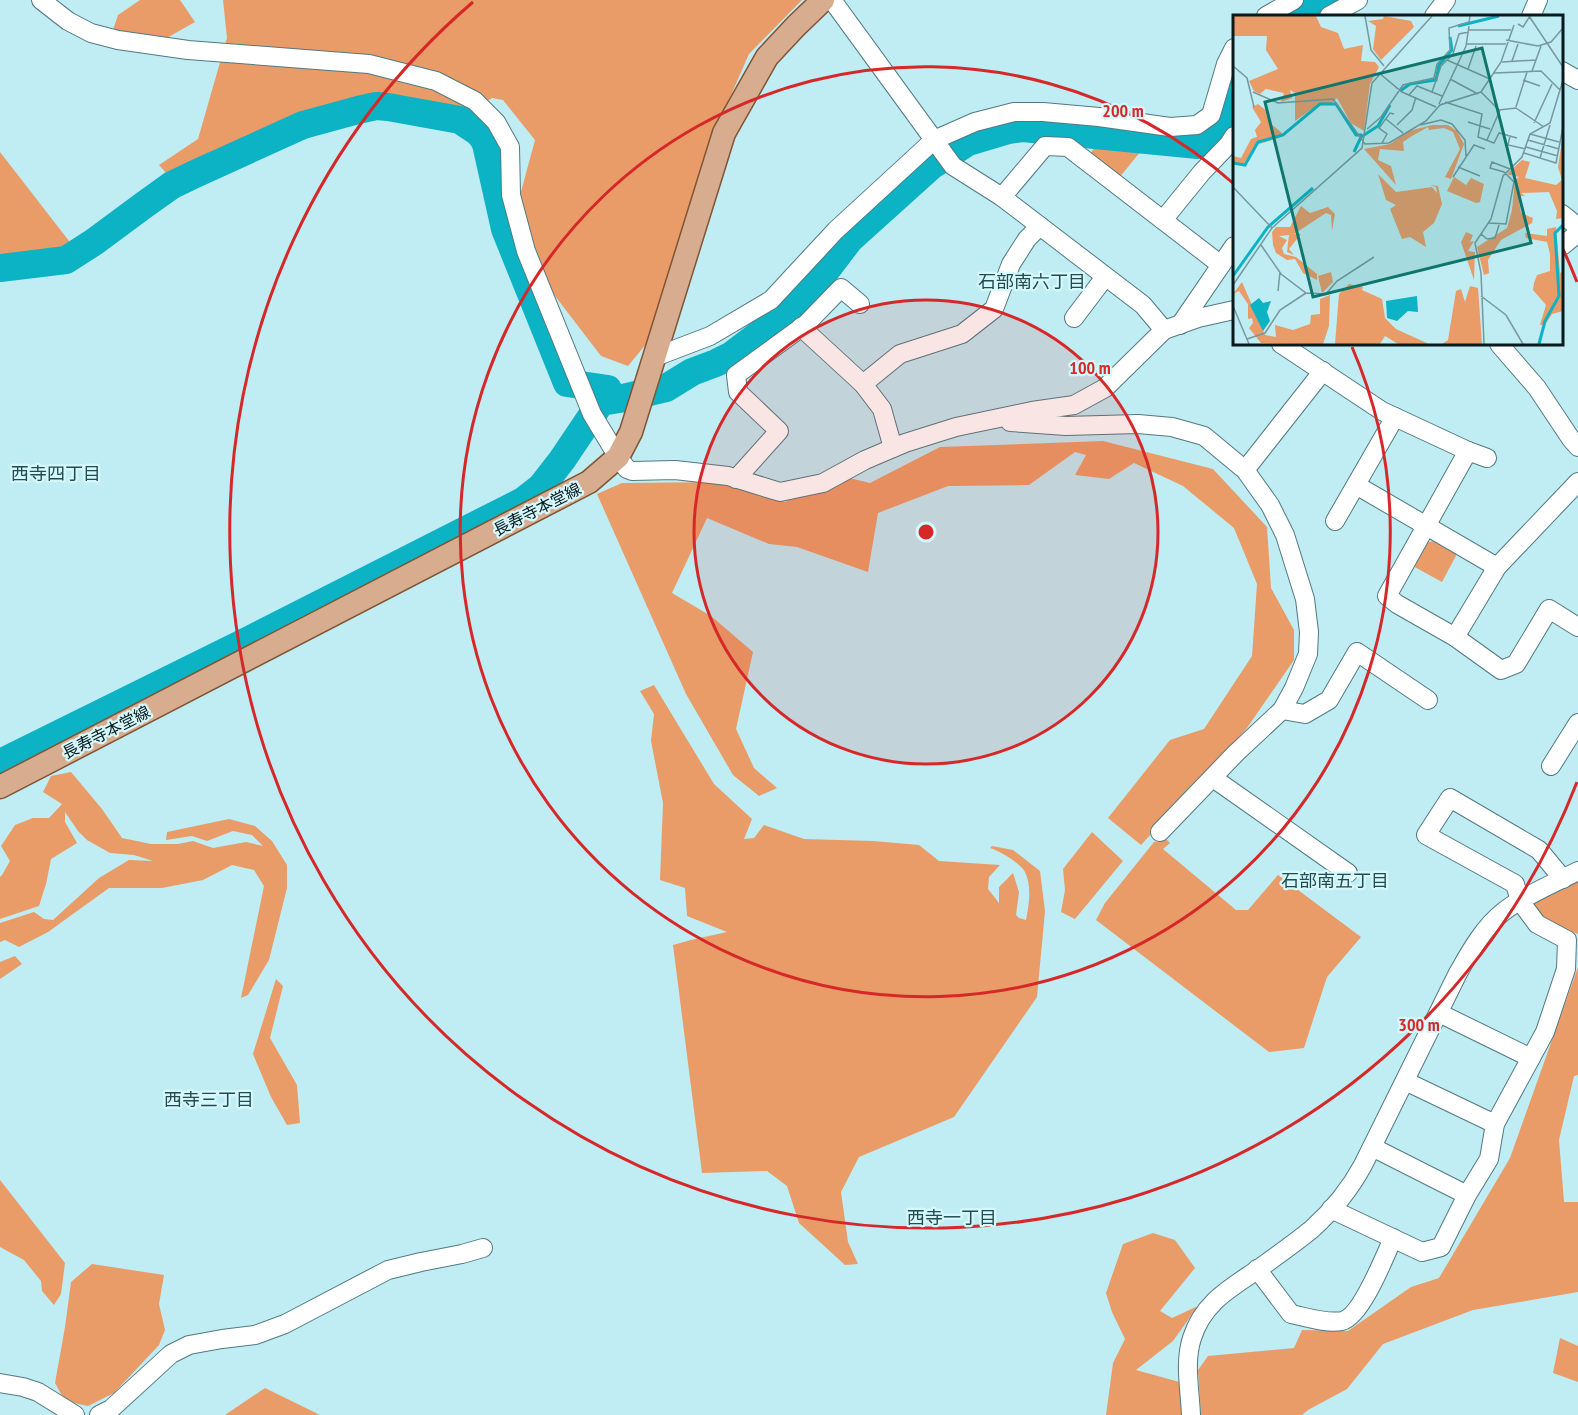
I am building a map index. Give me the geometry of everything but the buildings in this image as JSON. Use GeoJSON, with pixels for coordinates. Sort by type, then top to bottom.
{"type":"FeatureCollection","features":[{"type":"Feature","properties":{"kind":"main road","name":"長寿寺本堂線"},"geometry":{"type":"LineString","coordinates":[[0,787],[589,482],[618,457],[631,432],[724,134],[767,57],[823,0]]}},
{"type":"Feature","properties":{"kind":"street"},"geometry":{"type":"LineString","coordinates":[[41,0],[68,21],[91,33],[118,40],[188,50],[369,64],[436,81],[475,101],[496,122],[510,147],[511,195],[526,251],[597,422],[627,469],[675,470],[728,476],[780,492],[823,483],[893,448],[956,427],[1074,405],[1105,388],[1172,327],[1233,247]]}},
{"type":"Feature","properties":{"kind":"street"},"geometry":{"type":"LineString","coordinates":[[832,0],[953,166],[1002,197],[1172,327]]}},
{"type":"Feature","properties":{"kind":"street"},"geometry":{"type":"LineString","coordinates":[[1268,15],[1294,0]]}},
{"type":"Feature","properties":{"kind":"street"},"geometry":{"type":"LineString","coordinates":[[1331,15],[1358,0]]}},
{"type":"Feature","properties":{"kind":"street"},"geometry":{"type":"LineString","coordinates":[[1435,15],[1446,0]]}},
{"type":"Feature","properties":{"kind":"street"},"geometry":{"type":"LineString","coordinates":[[1531,15],[1538,0]]}},
{"type":"Feature","properties":{"kind":"street"},"geometry":{"type":"LineString","coordinates":[[655,357],[710,336],[771,300],[836,230],[934,140],[975,122],[1014,112],[1099,117],[1170,127],[1197,125],[1211,115],[1226,64],[1233,50]]}},
{"type":"Feature","properties":{"kind":"street"},"geometry":{"type":"LineString","coordinates":[[1563,71],[1578,80]]}},
{"type":"Feature","properties":{"kind":"street"},"geometry":{"type":"LineString","coordinates":[[1162,220],[1233,138]]}},
{"type":"Feature","properties":{"kind":"street"},"geometry":{"type":"LineString","coordinates":[[1002,197],[1045,146],[1068,147],[1221,265]]}},
{"type":"Feature","properties":{"kind":"street"},"geometry":{"type":"LineString","coordinates":[[1563,215],[1578,226]]}},
{"type":"Feature","properties":{"kind":"street"},"geometry":{"type":"LineString","coordinates":[[862,384],[900,354],[962,334],[994,309],[1011,264],[1027,238],[1040,226]]}},
{"type":"Feature","properties":{"kind":"street"},"geometry":{"type":"LineString","coordinates":[[1563,245],[1578,233]]}},
{"type":"Feature","properties":{"kind":"street"},"geometry":{"type":"LineString","coordinates":[[1074,318],[1106,277]]}},
{"type":"Feature","properties":{"kind":"street"},"geometry":{"type":"LineString","coordinates":[[736,479],[779,431],[738,392],[736,375],[801,327],[842,288],[860,304]]}},
{"type":"Feature","properties":{"kind":"street"},"geometry":{"type":"LineString","coordinates":[[1172,327],[1198,318],[1233,311]]}},
{"type":"Feature","properties":{"kind":"street"},"geometry":{"type":"LineString","coordinates":[[801,327],[862,384],[882,408],[893,448]]}},
{"type":"Feature","properties":{"kind":"street"},"geometry":{"type":"LineString","coordinates":[[1283,345],[1382,411],[1487,458]]}},
{"type":"Feature","properties":{"kind":"street"},"geometry":{"type":"LineString","coordinates":[[1500,345],[1537,388],[1570,439],[1578,447]]}},
{"type":"Feature","properties":{"kind":"street"},"geometry":{"type":"LineString","coordinates":[[1245,470],[1323,371]]}},
{"type":"Feature","properties":{"kind":"street"},"geometry":{"type":"LineString","coordinates":[[1335,521],[1395,417]]}},
{"type":"Feature","properties":{"kind":"street"},"geometry":{"type":"LineString","coordinates":[[987,420],[1066,426],[1138,424],[1172,427],[1204,436],[1245,470],[1270,505],[1285,535],[1305,599],[1309,632],[1308,654],[1294,688],[1282,710],[1236,753],[1160,832]]}},
{"type":"Feature","properties":{"kind":"street"},"geometry":{"type":"LineString","coordinates":[[1468,451],[1387,596],[1455,637],[1501,670],[1516,664],[1549,609],[1578,627]]}},
{"type":"Feature","properties":{"kind":"street"},"geometry":{"type":"LineString","coordinates":[[1455,637],[1497,567],[1578,482]]}},
{"type":"Feature","properties":{"kind":"street"},"geometry":{"type":"LineString","coordinates":[[1356,485],[1497,567]]}},
{"type":"Feature","properties":{"kind":"street"},"geometry":{"type":"LineString","coordinates":[[1282,710],[1305,714],[1329,700],[1357,652],[1428,700]]}},
{"type":"Feature","properties":{"kind":"street"},"geometry":{"type":"LineString","coordinates":[[1551,766],[1578,723]]}},
{"type":"Feature","properties":{"kind":"street"},"geometry":{"type":"LineString","coordinates":[[1213,778],[1348,873]]}},
{"type":"Feature","properties":{"kind":"street"},"geometry":{"type":"LineString","coordinates":[[1191,1415],[1188,1353],[1199,1320],[1209,1306],[1224,1292],[1312,1229],[1351,1187],[1472,948],[1503,912],[1520,901],[1570,875],[1539,850],[1450,798],[1426,835],[1515,884],[1520,901],[1537,924],[1567,940],[1566,969],[1545,1032],[1495,1124],[1488,1159],[1441,1247],[1422,1252],[1331,1209]]}},
{"type":"Feature","properties":{"kind":"street"},"geometry":{"type":"LineString","coordinates":[[1439,1013],[1531,1058]]}},
{"type":"Feature","properties":{"kind":"street"},"geometry":{"type":"LineString","coordinates":[[1405,1081],[1495,1124]]}},
{"type":"Feature","properties":{"kind":"street"},"geometry":{"type":"LineString","coordinates":[[1372,1147],[1467,1195]]}},
{"type":"Feature","properties":{"kind":"street"},"geometry":{"type":"LineString","coordinates":[[1257,1269],[1291,1314],[1333,1322],[1345,1321],[1361,1305],[1393,1238]]}},
{"type":"Feature","properties":{"kind":"street"},"geometry":{"type":"LineString","coordinates":[[99,1415],[111,1409],[171,1354],[189,1346],[255,1335],[285,1324],[388,1270],[483,1248]]}},
{"type":"Feature","properties":{"kind":"street"},"geometry":{"type":"LineString","coordinates":[[0,1383],[38,1392],[75,1415]]}},
{"type":"Feature","properties":{"kind":"shaded area"},"geometry":{"type":"Polygon","coordinates":[[[140,0],[180,0],[195,22],[165,39],[113,30],[118,15],[140,0]]]}},
{"type":"Feature","properties":{"kind":"shaded area"},"geometry":{"type":"Polygon","coordinates":[[[223,0],[802,0],[749,54],[703,159],[651,338],[628,366],[601,356],[552,292],[518,203],[535,140],[503,100],[492,98],[448,127],[372,109],[176,184],[159,165],[198,139],[227,38],[223,0]]]}},
{"type":"Feature","properties":{"kind":"shaded area"},"geometry":{"type":"Polygon","coordinates":[[[1100,141],[1145,146],[1119,178],[1089,155],[1100,141]]]}},
{"type":"Feature","properties":{"kind":"shaded area"},"geometry":{"type":"Polygon","coordinates":[[[0,152],[69,241],[53,269],[0,274],[0,152]]]}},
{"type":"Feature","properties":{"kind":"shaded area"},"geometry":{"type":"Polygon","coordinates":[[[1103,441],[1213,469],[1267,527],[1271,588],[1294,630],[1294,660],[1247,728],[1141,845],[1108,818],[1170,740],[1204,729],[1252,656],[1257,584],[1234,528],[1183,486],[1134,463],[1109,479],[1075,475],[1086,455],[1075,452],[1029,485],[948,486],[878,513],[868,572],[797,547],[769,544],[707,518],[672,593],[711,616],[753,652],[736,729],[754,768],[777,788],[759,796],[733,775],[686,694],[597,494],[622,483],[723,482],[785,502],[841,476],[870,483],[940,447],[1103,441]]]}},
{"type":"Feature","properties":{"kind":"shaded area"},"geometry":{"type":"Polygon","coordinates":[[[1438,540],[1458,552],[1442,582],[1411,565],[1425,543],[1438,540]]]}},
{"type":"Feature","properties":{"kind":"shaded area"},"geometry":{"type":"Polygon","coordinates":[[[654,685],[714,784],[752,819],[744,839],[754,838],[764,825],[804,839],[919,845],[939,861],[1000,865],[989,877],[988,889],[999,903],[999,887],[1013,873],[1019,892],[1016,915],[1026,920],[1029,890],[1025,872],[1009,858],[990,848],[992,846],[1013,850],[1040,871],[1045,911],[1037,997],[954,1117],[859,1157],[841,1192],[848,1242],[858,1264],[845,1265],[799,1223],[787,1186],[767,1171],[702,1173],[673,945],[727,932],[687,916],[685,888],[660,880],[663,803],[651,741],[654,714],[640,691],[654,685]]]}},
{"type":"Feature","properties":{"kind":"shaded area"},"geometry":{"type":"Polygon","coordinates":[[[71,772],[102,809],[122,838],[151,844],[178,844],[193,841],[213,848],[246,842],[263,846],[252,835],[233,831],[207,841],[192,836],[166,840],[167,832],[229,819],[255,826],[272,841],[287,865],[287,888],[269,960],[248,995],[241,998],[264,886],[254,870],[232,865],[203,880],[162,888],[109,888],[48,932],[19,947],[5,940],[0,942],[0,923],[34,912],[44,919],[53,920],[99,878],[129,860],[153,861],[134,855],[110,853],[87,840],[65,812],[65,822],[77,843],[51,859],[39,906],[0,919],[0,877],[10,861],[1,846],[15,825],[33,818],[49,818],[62,804],[43,792],[51,776],[71,772]]]}},
{"type":"Feature","properties":{"kind":"shaded area"},"geometry":{"type":"Polygon","coordinates":[[[1092,832],[1123,861],[1075,919],[1061,912],[1065,890],[1063,869],[1092,832]]]}},
{"type":"Feature","properties":{"kind":"shaded area"},"geometry":{"type":"Polygon","coordinates":[[[1166,839],[1170,843],[1163,849],[1236,910],[1248,910],[1278,875],[1361,937],[1327,977],[1304,1048],[1269,1052],[1096,920],[1105,903],[1154,842],[1166,839]]]}},
{"type":"Feature","properties":{"kind":"shaded area"},"geometry":{"type":"Polygon","coordinates":[[[1578,880],[1578,934],[1538,918],[1531,904],[1578,880]]]}},
{"type":"Feature","properties":{"kind":"shaded area"},"geometry":{"type":"Polygon","coordinates":[[[15,956],[22,964],[0,979],[0,962],[15,956]]]}},
{"type":"Feature","properties":{"kind":"shaded area"},"geometry":{"type":"Polygon","coordinates":[[[1578,967],[1578,1075],[1574,1076],[1559,1140],[1564,1202],[1578,1202],[1578,1292],[1473,1310],[1383,1344],[1347,1389],[1302,1415],[1201,1415],[1198,1370],[1208,1356],[1294,1348],[1302,1330],[1348,1331],[1411,1287],[1439,1278],[1510,1158],[1578,967]]]}},
{"type":"Feature","properties":{"kind":"shaded area"},"geometry":{"type":"Polygon","coordinates":[[[276,979],[283,986],[270,1038],[297,1085],[300,1123],[287,1125],[271,1097],[253,1054],[276,979]]]}},
{"type":"Feature","properties":{"kind":"shaded area"},"geometry":{"type":"Polygon","coordinates":[[[0,1180],[65,1263],[61,1294],[54,1305],[42,1291],[41,1281],[24,1260],[0,1247],[0,1180]]]}},
{"type":"Feature","properties":{"kind":"shaded area"},"geometry":{"type":"Polygon","coordinates":[[[1153,1233],[1175,1240],[1195,1268],[1160,1311],[1172,1318],[1198,1306],[1173,1341],[1136,1370],[1183,1383],[1181,1415],[1106,1415],[1113,1363],[1125,1339],[1106,1293],[1123,1244],[1153,1233]]]}},
{"type":"Feature","properties":{"kind":"shaded area"},"geometry":{"type":"Polygon","coordinates":[[[92,1264],[164,1275],[159,1304],[165,1330],[159,1345],[114,1393],[88,1406],[65,1401],[55,1383],[71,1282],[92,1264]]]}},
{"type":"Feature","properties":{"kind":"shaded area"},"geometry":{"type":"Polygon","coordinates":[[[1560,1338],[1578,1346],[1578,1382],[1553,1373],[1560,1338]]]}},
{"type":"Feature","properties":{"kind":"shaded area"},"geometry":{"type":"Polygon","coordinates":[[[265,1388],[320,1415],[225,1415],[265,1388]]]}},
{"type":"Feature","properties":{"kind":"waterway"},"geometry":{"type":"LineString","coordinates":[[1299,15],[1325,0]]}},
{"type":"Feature","properties":{"kind":"waterway"},"geometry":{"type":"LineString","coordinates":[[0,763],[523,501],[541,487],[601,402],[666,388],[692,372],[732,355],[805,298],[850,239],[931,166],[968,142],[1023,128],[1198,145],[1211,142],[1222,132],[1228,120],[1233,98]]}},
{"type":"Feature","properties":{"kind":"waterway"},"geometry":{"type":"LineString","coordinates":[[0,268],[66,260],[172,185],[303,125],[376,106],[460,120],[478,132],[486,144],[505,229],[567,383],[608,389]]}},
{"type":"Feature","properties":{"kind":"district","name":"石部南六丁目"},"geometry":{"type":"Point","coordinates":[1032,281]}},
{"type":"Feature","properties":{"kind":"district","name":"西寺四丁目"},"geometry":{"type":"Point","coordinates":[56,473]}},
{"type":"Feature","properties":{"kind":"district","name":"石部南五丁目"},"geometry":{"type":"Point","coordinates":[1335,880]}},
{"type":"Feature","properties":{"kind":"district","name":"西寺三丁目"},"geometry":{"type":"Point","coordinates":[209,1099]}},
{"type":"Feature","properties":{"kind":"district","name":"西寺一丁目"},"geometry":{"type":"Point","coordinates":[952,1217]}}]}
